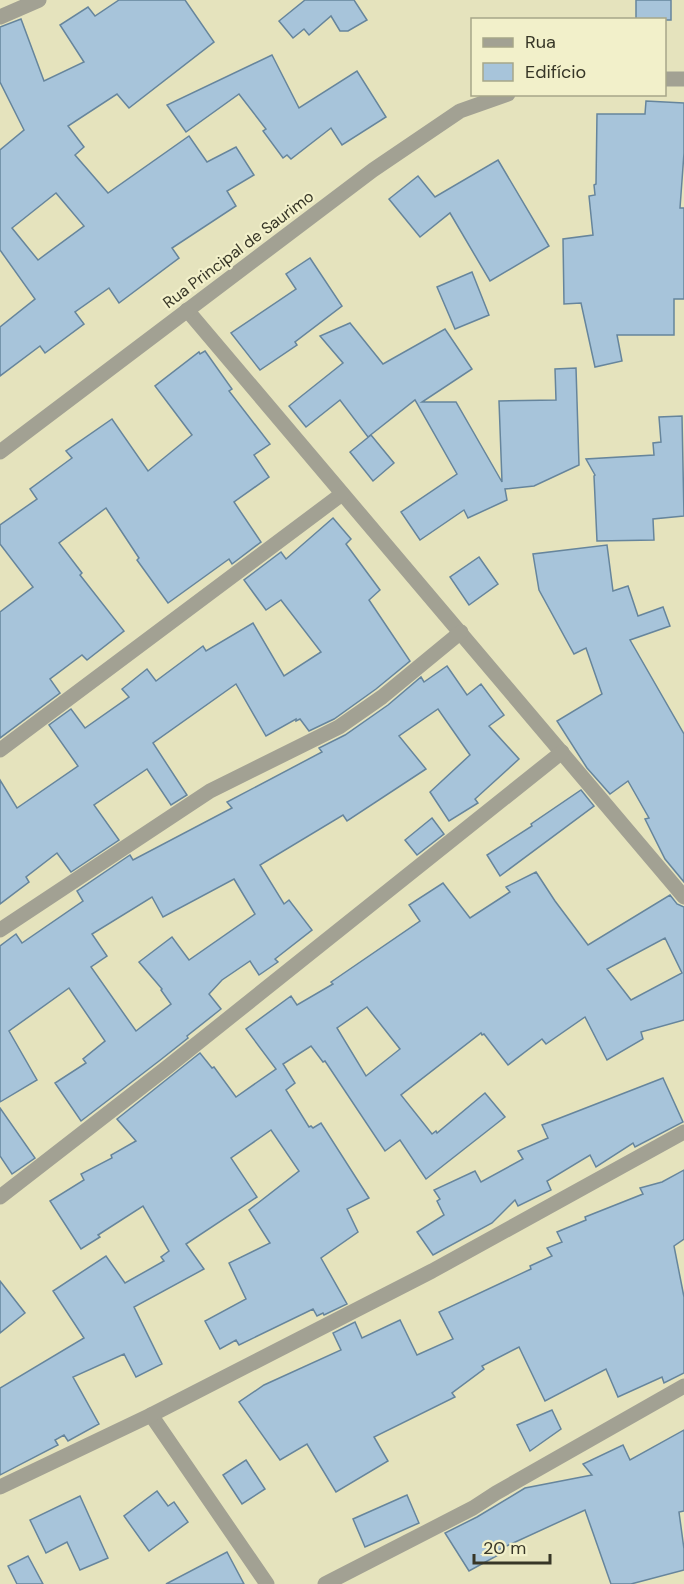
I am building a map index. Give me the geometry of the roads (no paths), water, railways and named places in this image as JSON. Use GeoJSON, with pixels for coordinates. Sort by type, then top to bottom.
{"type":"FeatureCollection","features":[{"type":"Feature","properties":{"kind":"street"},"geometry":{"type":"LineString","coordinates":[[0,17],[39,0]]}},
{"type":"Feature","properties":{"kind":"street"},"geometry":{"type":"LineString","coordinates":[[666,79],[684,79]]}},
{"type":"Feature","properties":{"kind":"street","name":"Rua Principal de Saurimo"},"geometry":{"type":"LineString","coordinates":[[0,452],[373,170],[460,111],[502,96]]}},
{"type":"Feature","properties":{"kind":"street"},"geometry":{"type":"LineString","coordinates":[[187,310],[684,897]]}},
{"type":"Feature","properties":{"kind":"street"},"geometry":{"type":"LineString","coordinates":[[0,750],[342,494]]}},
{"type":"Feature","properties":{"kind":"street"},"geometry":{"type":"LineString","coordinates":[[0,930],[210,791],[339,727],[382,697],[461,632]]}},
{"type":"Feature","properties":{"kind":"street"},"geometry":{"type":"LineString","coordinates":[[0,1197],[165,1070],[562,753]]}},
{"type":"Feature","properties":{"kind":"street"},"geometry":{"type":"LineString","coordinates":[[0,1487],[151,1415],[432,1271],[684,1132]]}},
{"type":"Feature","properties":{"kind":"street"},"geometry":{"type":"LineString","coordinates":[[325,1584],[473,1508],[684,1386]]}},
{"type":"Feature","properties":{"kind":"street"},"geometry":{"type":"LineString","coordinates":[[151,1415],[267,1584]]}}]}
